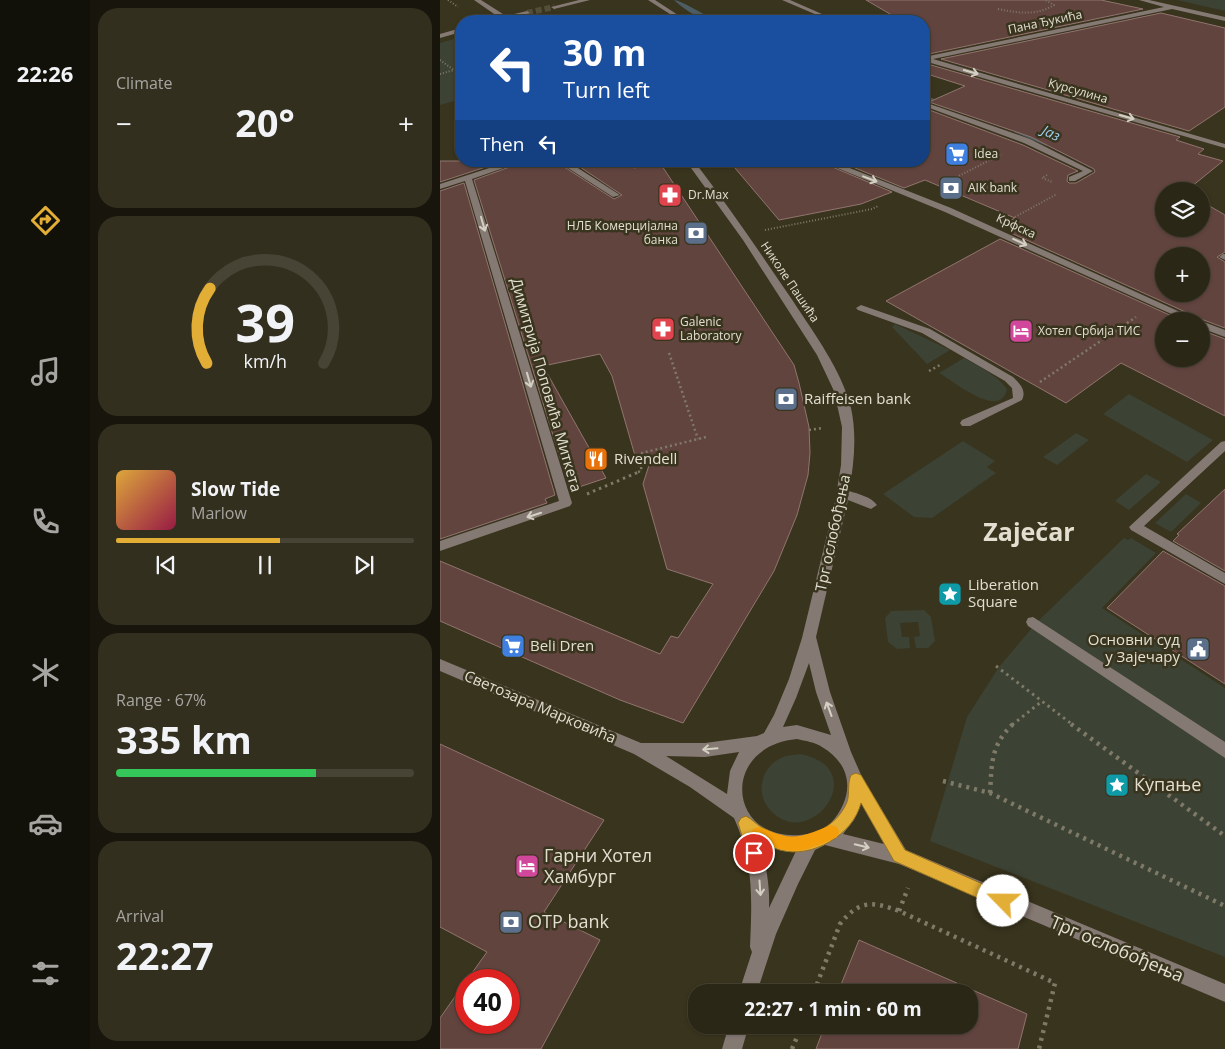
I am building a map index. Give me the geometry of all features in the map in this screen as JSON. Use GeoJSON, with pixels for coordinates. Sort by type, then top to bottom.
{"type":"FeatureCollection","features":[{"type":"Feature","properties":{"kind":"street"},"geometry":{"type":"LineString","coordinates":[[477,0],[500,15]]}},
{"type":"Feature","properties":{"kind":"street"},"geometry":{"type":"LineString","coordinates":[[554,7],[587,0]]}},
{"type":"Feature","properties":{"kind":"street"},"geometry":{"type":"LineString","coordinates":[[651,0],[675,15]]}},
{"type":"Feature","properties":{"kind":"street"},"geometry":{"type":"LineString","coordinates":[[785,0],[821,15]]}},
{"type":"Feature","properties":{"kind":"street"},"geometry":{"type":"LineString","coordinates":[[1142,0],[1225,19]]}},
{"type":"Feature","properties":{"kind":"street","name":"Пана Ђукића"},"geometry":{"type":"LineString","coordinates":[[930,58],[1171,7]]}},
{"type":"Feature","properties":{"kind":"street"},"geometry":{"type":"LineString","coordinates":[[521,15],[527,13]]}},
{"type":"Feature","properties":{"kind":"street"},"geometry":{"type":"LineString","coordinates":[[440,36],[455,32]]}},
{"type":"Feature","properties":{"kind":"street","name":"Курсулина"},"geometry":{"type":"LineString","coordinates":[[930,61],[1225,146]]}},
{"type":"Feature","properties":{"kind":"street"},"geometry":{"type":"LineString","coordinates":[[930,106],[1026,141],[1089,171],[1072,179]]}},
{"type":"Feature","properties":{"kind":"street"},"geometry":{"type":"LineString","coordinates":[[440,187],[502,167]]}},
{"type":"Feature","properties":{"kind":"street"},"geometry":{"type":"LineString","coordinates":[[571,167],[616,195]]}},
{"type":"Feature","properties":{"kind":"street","name":"Николе Пашића"},"geometry":{"type":"LineString","coordinates":[[695,167],[729,212],[813,340],[838,387],[848,426]]}},
{"type":"Feature","properties":{"kind":"street","name":"Крфска"},"geometry":{"type":"LineString","coordinates":[[840,167],[918,197],[1174,312]]}},
{"type":"Feature","properties":{"kind":"street","name":"Димитрија Поповића Миткета"},"geometry":{"type":"LineString","coordinates":[[440,546],[566,503],[468,178]]}},
{"type":"Feature","properties":{"kind":"street"},"geometry":{"type":"LineString","coordinates":[[861,308],[926,331],[1009,379],[1016,387],[1019,396],[1012,403],[966,423]]}},
{"type":"Feature","properties":{"kind":"street"},"geometry":{"type":"LineString","coordinates":[[1210,328],[1225,334]]}},
{"type":"Feature","properties":{"kind":"street","name":"Трг ослобођења"},"geometry":{"type":"LineString","coordinates":[[764,740],[783,714],[810,639],[843,494],[848,454],[848,426]]}},
{"type":"Feature","properties":{"kind":"street"},"geometry":{"type":"LineString","coordinates":[[1225,445],[1135,527],[1225,579]]}},
{"type":"Feature","properties":{"kind":"street"},"geometry":{"type":"LineString","coordinates":[[843,494],[858,498],[872,505]]}},
{"type":"Feature","properties":{"kind":"street"},"geometry":{"type":"LineString","coordinates":[[1033,622],[1225,751]]}},
{"type":"Feature","properties":{"kind":"street","name":"Трг ослобођења"},"geometry":{"type":"LineString","coordinates":[[810,639],[823,692],[845,754]]}},
{"type":"Feature","properties":{"kind":"street","name":"Светозара Марковића"},"geometry":{"type":"LineString","coordinates":[[440,665],[639,749],[696,782],[742,818]]}},
{"type":"Feature","properties":{"kind":"street"},"geometry":{"type":"LineString","coordinates":[[759,957],[761,890],[758,868],[734,787],[741,763],[764,740],[796,732],[809,733],[835,745],[845,754],[852,766],[856,780],[900,856]]}},
{"type":"Feature","properties":{"kind":"street","name":"Светозара Марковића"},"geometry":{"type":"LineString","coordinates":[[639,749],[705,750],[764,740]]}},
{"type":"Feature","properties":{"kind":"street"},"geometry":{"type":"LineString","coordinates":[[742,818],[755,832],[781,843],[795,844],[817,840],[836,829],[853,807],[856,794],[856,780]]}},
{"type":"Feature","properties":{"kind":"street"},"geometry":{"type":"LineString","coordinates":[[751,984],[787,886],[817,840]]}},
{"type":"Feature","properties":{"kind":"street","name":"Трг ослобођења"},"geometry":{"type":"LineString","coordinates":[[817,840],[900,856],[1225,993]]}},
{"type":"Feature","properties":{"kind":"street"},"geometry":{"type":"LineString","coordinates":[[732,1049],[736,1034]]}},
{"type":"Feature","properties":{"kind":"path"},"geometry":{"type":"LineString","coordinates":[[998,9],[1027,14],[1050,8],[1054,5],[1045,0]]}},
{"type":"Feature","properties":{"kind":"path"},"geometry":{"type":"LineString","coordinates":[[440,60],[454,70]]}},
{"type":"Feature","properties":{"kind":"path"},"geometry":{"type":"LineString","coordinates":[[440,74],[454,70]]}},
{"type":"Feature","properties":{"kind":"path"},"geometry":{"type":"LineString","coordinates":[[918,197],[1026,141]]}},
{"type":"Feature","properties":{"kind":"path"},"geometry":{"type":"LineString","coordinates":[[1050,173],[1042,178],[1059,185]]}},
{"type":"Feature","properties":{"kind":"path"},"geometry":{"type":"LineString","coordinates":[[764,230],[872,209],[906,192]]}},
{"type":"Feature","properties":{"kind":"path"},"geometry":{"type":"LineString","coordinates":[[1010,219],[1060,193]]}},
{"type":"Feature","properties":{"kind":"path"},"geometry":{"type":"LineString","coordinates":[[1019,396],[1155,304]]}},
{"type":"Feature","properties":{"kind":"path"},"geometry":{"type":"LineString","coordinates":[[668,353],[698,439]]}},
{"type":"Feature","properties":{"kind":"path"},"geometry":{"type":"LineString","coordinates":[[566,503],[641,471],[642,453],[706,436]]}},
{"type":"Feature","properties":{"kind":"path"},"geometry":{"type":"LineString","coordinates":[[996,666],[1041,702],[1225,836]]}},
{"type":"Feature","properties":{"kind":"path"},"geometry":{"type":"LineString","coordinates":[[990,793],[994,749],[1002,735],[1012,724],[1041,702]]}},
{"type":"Feature","properties":{"kind":"path"},"geometry":{"type":"LineString","coordinates":[[943,781],[990,793],[1225,906]]}},
{"type":"Feature","properties":{"kind":"path"},"geometry":{"type":"LineString","coordinates":[[817,984],[840,924],[846,915],[866,904],[876,903],[899,911],[1055,984],[1039,1049]]}},
{"type":"Feature","properties":{"kind":"path"},"geometry":{"type":"LineString","coordinates":[[792,1049],[798,1034]]}},
{"type":"Feature","properties":{"kind":"green space"},"geometry":{"type":"Polygon","coordinates":[[[1177,0],[1225,0],[1225,11],[1177,0]]]}},
{"type":"Feature","properties":{"kind":"green space"},"geometry":{"type":"Polygon","coordinates":[[[455,39],[455,101],[440,105],[440,43],[455,39]]]}},
{"type":"Feature","properties":{"kind":"green space"},"geometry":{"type":"Polygon","coordinates":[[[895,324],[950,350],[927,364],[892,327],[895,324]]]}},
{"type":"Feature","properties":{"kind":"green space"},"geometry":{"type":"Polygon","coordinates":[[[964,358],[987,371],[1003,384],[1007,389],[1003,398],[996,401],[976,396],[939,373],[964,358]]]}},
{"type":"Feature","properties":{"kind":"green space"},"geometry":{"type":"Polygon","coordinates":[[[1129,394],[1213,440],[1187,462],[1103,414],[1129,394]]]}},
{"type":"Feature","properties":{"kind":"green space"},"geometry":{"type":"Polygon","coordinates":[[[1076,433],[1089,440],[1057,465],[1043,457],[1076,433]]]}},
{"type":"Feature","properties":{"kind":"green space"},"geometry":{"type":"Polygon","coordinates":[[[963,441],[995,461],[987,467],[996,473],[932,518],[914,517],[883,494],[963,441]]]}},
{"type":"Feature","properties":{"kind":"green space"},"geometry":{"type":"Polygon","coordinates":[[[1146,474],[1161,482],[1129,510],[1115,501],[1146,474]]]}},
{"type":"Feature","properties":{"kind":"green space"},"geometry":{"type":"Polygon","coordinates":[[[1186,494],[1201,503],[1171,532],[1155,523],[1186,494]]]}},
{"type":"Feature","properties":{"kind":"green space"},"geometry":{"type":"Polygon","coordinates":[[[1124,538],[1128,540],[1131,538],[1156,553],[1102,608],[1225,688],[1225,957],[930,841],[967,717],[999,667],[1037,622],[1124,538]]]}},
{"type":"Feature","properties":{"kind":"green space"},"geometry":{"type":"Polygon","coordinates":[[[924,610],[931,617],[935,641],[928,648],[916,648],[914,637],[920,636],[918,622],[900,623],[902,637],[909,637],[910,648],[897,649],[888,642],[885,618],[891,611],[924,610]]]}},
{"type":"Feature","properties":{"kind":"green space"},"geometry":{"type":"Polygon","coordinates":[[[800,754],[822,762],[832,775],[834,789],[828,804],[817,815],[802,822],[786,821],[770,810],[765,804],[762,781],[774,762],[786,756],[800,754]]]}},
{"type":"Feature","properties":{"kind":"building"},"geometry":{"type":"Polygon","coordinates":[[[866,0],[1101,0],[1143,9],[930,54],[930,15],[892,15],[866,0]]]}},
{"type":"Feature","properties":{"kind":"building"},"geometry":{"type":"Polygon","coordinates":[[[1161,13],[1225,28],[1225,107],[1189,131],[941,59],[1161,13]]]}},
{"type":"Feature","properties":{"kind":"building"},"geometry":{"type":"Polygon","coordinates":[[[930,65],[1180,137],[1176,140],[1204,149],[1198,154],[1223,161],[1197,182],[1155,182],[1155,237],[1210,237],[1210,206],[1225,215],[1225,252],[1217,257],[1225,262],[1225,328],[1210,322],[1210,312],[1186,312],[1163,302],[1210,302],[1210,247],[1155,247],[1155,298],[1011,233],[1020,228],[1007,222],[1015,218],[925,180],[904,188],[853,167],[930,167],[930,110],[1023,145],[1078,171],[1068,175],[1067,181],[1069,183],[1076,183],[1095,172],[1094,169],[1031,137],[930,102],[965,86],[930,75],[930,65]]]}},
{"type":"Feature","properties":{"kind":"building"},"geometry":{"type":"Polygon","coordinates":[[[440,161],[455,161],[455,167],[486,167],[440,182],[440,161]]]}},
{"type":"Feature","properties":{"kind":"building"},"geometry":{"type":"Polygon","coordinates":[[[510,167],[564,167],[614,199],[622,195],[580,167],[663,167],[794,365],[809,427],[810,453],[808,475],[797,515],[774,571],[683,723],[620,700],[440,621],[440,561],[660,654],[671,636],[678,638],[713,584],[667,569],[643,484],[650,462],[638,466],[612,376],[600,354],[543,366],[606,478],[570,490],[474,180],[510,167]]]}},
{"type":"Feature","properties":{"kind":"building"},"geometry":{"type":"Polygon","coordinates":[[[734,167],[832,167],[892,192],[861,204],[779,220],[734,167]]]}},
{"type":"Feature","properties":{"kind":"building"},"geometry":{"type":"Polygon","coordinates":[[[464,183],[555,495],[545,499],[547,503],[440,539],[440,191],[464,183]]]}},
{"type":"Feature","properties":{"kind":"building","name":"Хотел Србија ТИС"},"geometry":{"type":"Polygon","coordinates":[[[1000,239],[1163,312],[1155,312],[1155,367],[1210,367],[1210,333],[1225,339],[1225,416],[1121,363],[1066,403],[886,301],[1000,239]]]}},
{"type":"Feature","properties":{"kind":"building"},"geometry":{"type":"Polygon","coordinates":[[[1225,489],[1225,571],[1173,541],[1179,535],[1177,534],[1225,489]]]}},
{"type":"Feature","properties":{"kind":"building","name":"Основни суд у Зајечару"},"geometry":{"type":"Polygon","coordinates":[[[1163,551],[1225,586],[1225,684],[1107,608],[1163,551]]]}},
{"type":"Feature","properties":{"kind":"building"},"geometry":{"type":"Polygon","coordinates":[[[440,744],[604,820],[544,912],[600,940],[541,1049],[440,1049],[440,1018],[455,997],[455,1034],[520,1034],[520,969],[475,969],[487,952],[440,927],[440,744]]]}},
{"type":"Feature","properties":{"kind":"building"},"geometry":{"type":"Polygon","coordinates":[[[859,940],[959,984],[841,984],[859,940]]]}},
{"type":"Feature","properties":{"kind":"building"},"geometry":{"type":"Polygon","coordinates":[[[978,992],[1027,1014],[1018,1049],[816,1049],[822,1034],[978,1034],[978,992]]]}},
{"type":"Feature","properties":{"kind":"waterway","name":"Јаз"},"geometry":{"type":"LineString","coordinates":[[676,0],[700,15]]}},
{"type":"Feature","properties":{"kind":"waterway","name":"Јаз"},"geometry":{"type":"LineString","coordinates":[[930,100],[944,103]]}},
{"type":"Feature","properties":{"kind":"waterway","name":"Јаз"},"geometry":{"type":"LineString","coordinates":[[1016,131],[1049,145]]}},
{"type":"Feature","properties":{"kind":"tunnel"},"geometry":{"type":"LineString","coordinates":[[527,13],[554,7]]}},
{"type":"Feature","properties":{"kind":"slow traffic"},"geometry":{"type":"LineString","coordinates":[[759,834],[781,843],[795,844],[810,842],[824,837],[831,832]]}},
{"type":"Feature","properties":{"kind":"place","name":"Idea"},"geometry":{"type":"Point","coordinates":[957,154]}},
{"type":"Feature","properties":{"kind":"place","name":"AIK bank"},"geometry":{"type":"Point","coordinates":[951,188]}},
{"type":"Feature","properties":{"kind":"place","name":"Dr.Max"},"geometry":{"type":"Point","coordinates":[670,195]}},
{"type":"Feature","properties":{"kind":"place","name":"НЛБ Комерцијална банка"},"geometry":{"type":"Point","coordinates":[696,233]}},
{"type":"Feature","properties":{"kind":"place","name":"Galenic Laboratory"},"geometry":{"type":"Point","coordinates":[663,329]}},
{"type":"Feature","properties":{"kind":"place","name":"Хотел Србија ТИС"},"geometry":{"type":"Point","coordinates":[1021,331]}},
{"type":"Feature","properties":{"kind":"place","name":"Raiffeisen bank"},"geometry":{"type":"Point","coordinates":[786,399]}},
{"type":"Feature","properties":{"kind":"place","name":"Rivendell"},"geometry":{"type":"Point","coordinates":[596,459]}},
{"type":"Feature","properties":{"kind":"place","name":"Liberation Square"},"geometry":{"type":"Point","coordinates":[950,594]}},
{"type":"Feature","properties":{"kind":"place","name":"Beli Dren"},"geometry":{"type":"Point","coordinates":[513,646]}},
{"type":"Feature","properties":{"kind":"place","name":"Основни суд у Зајечару"},"geometry":{"type":"Point","coordinates":[1198,649]}},
{"type":"Feature","properties":{"kind":"place","name":"Купање"},"geometry":{"type":"Point","coordinates":[1117,785]}},
{"type":"Feature","properties":{"kind":"place","name":"Гарни Хотел Хамбург"},"geometry":{"type":"Point","coordinates":[527,866]}},
{"type":"Feature","properties":{"kind":"place","name":"OTP bank"},"geometry":{"type":"Point","coordinates":[511,922]}},
{"type":"Feature","properties":{"kind":"district","name":"Zaječar"},"geometry":{"type":"Point","coordinates":[1029,532]}},
{"type":"Feature","properties":{"kind":"route"},"geometry":{"type":"LineString","coordinates":[[754,853],[746,823],[755,832],[781,843],[810,842],[824,837],[836,829],[853,807],[856,794],[856,780],[900,856],[1003,901]]}}]}
